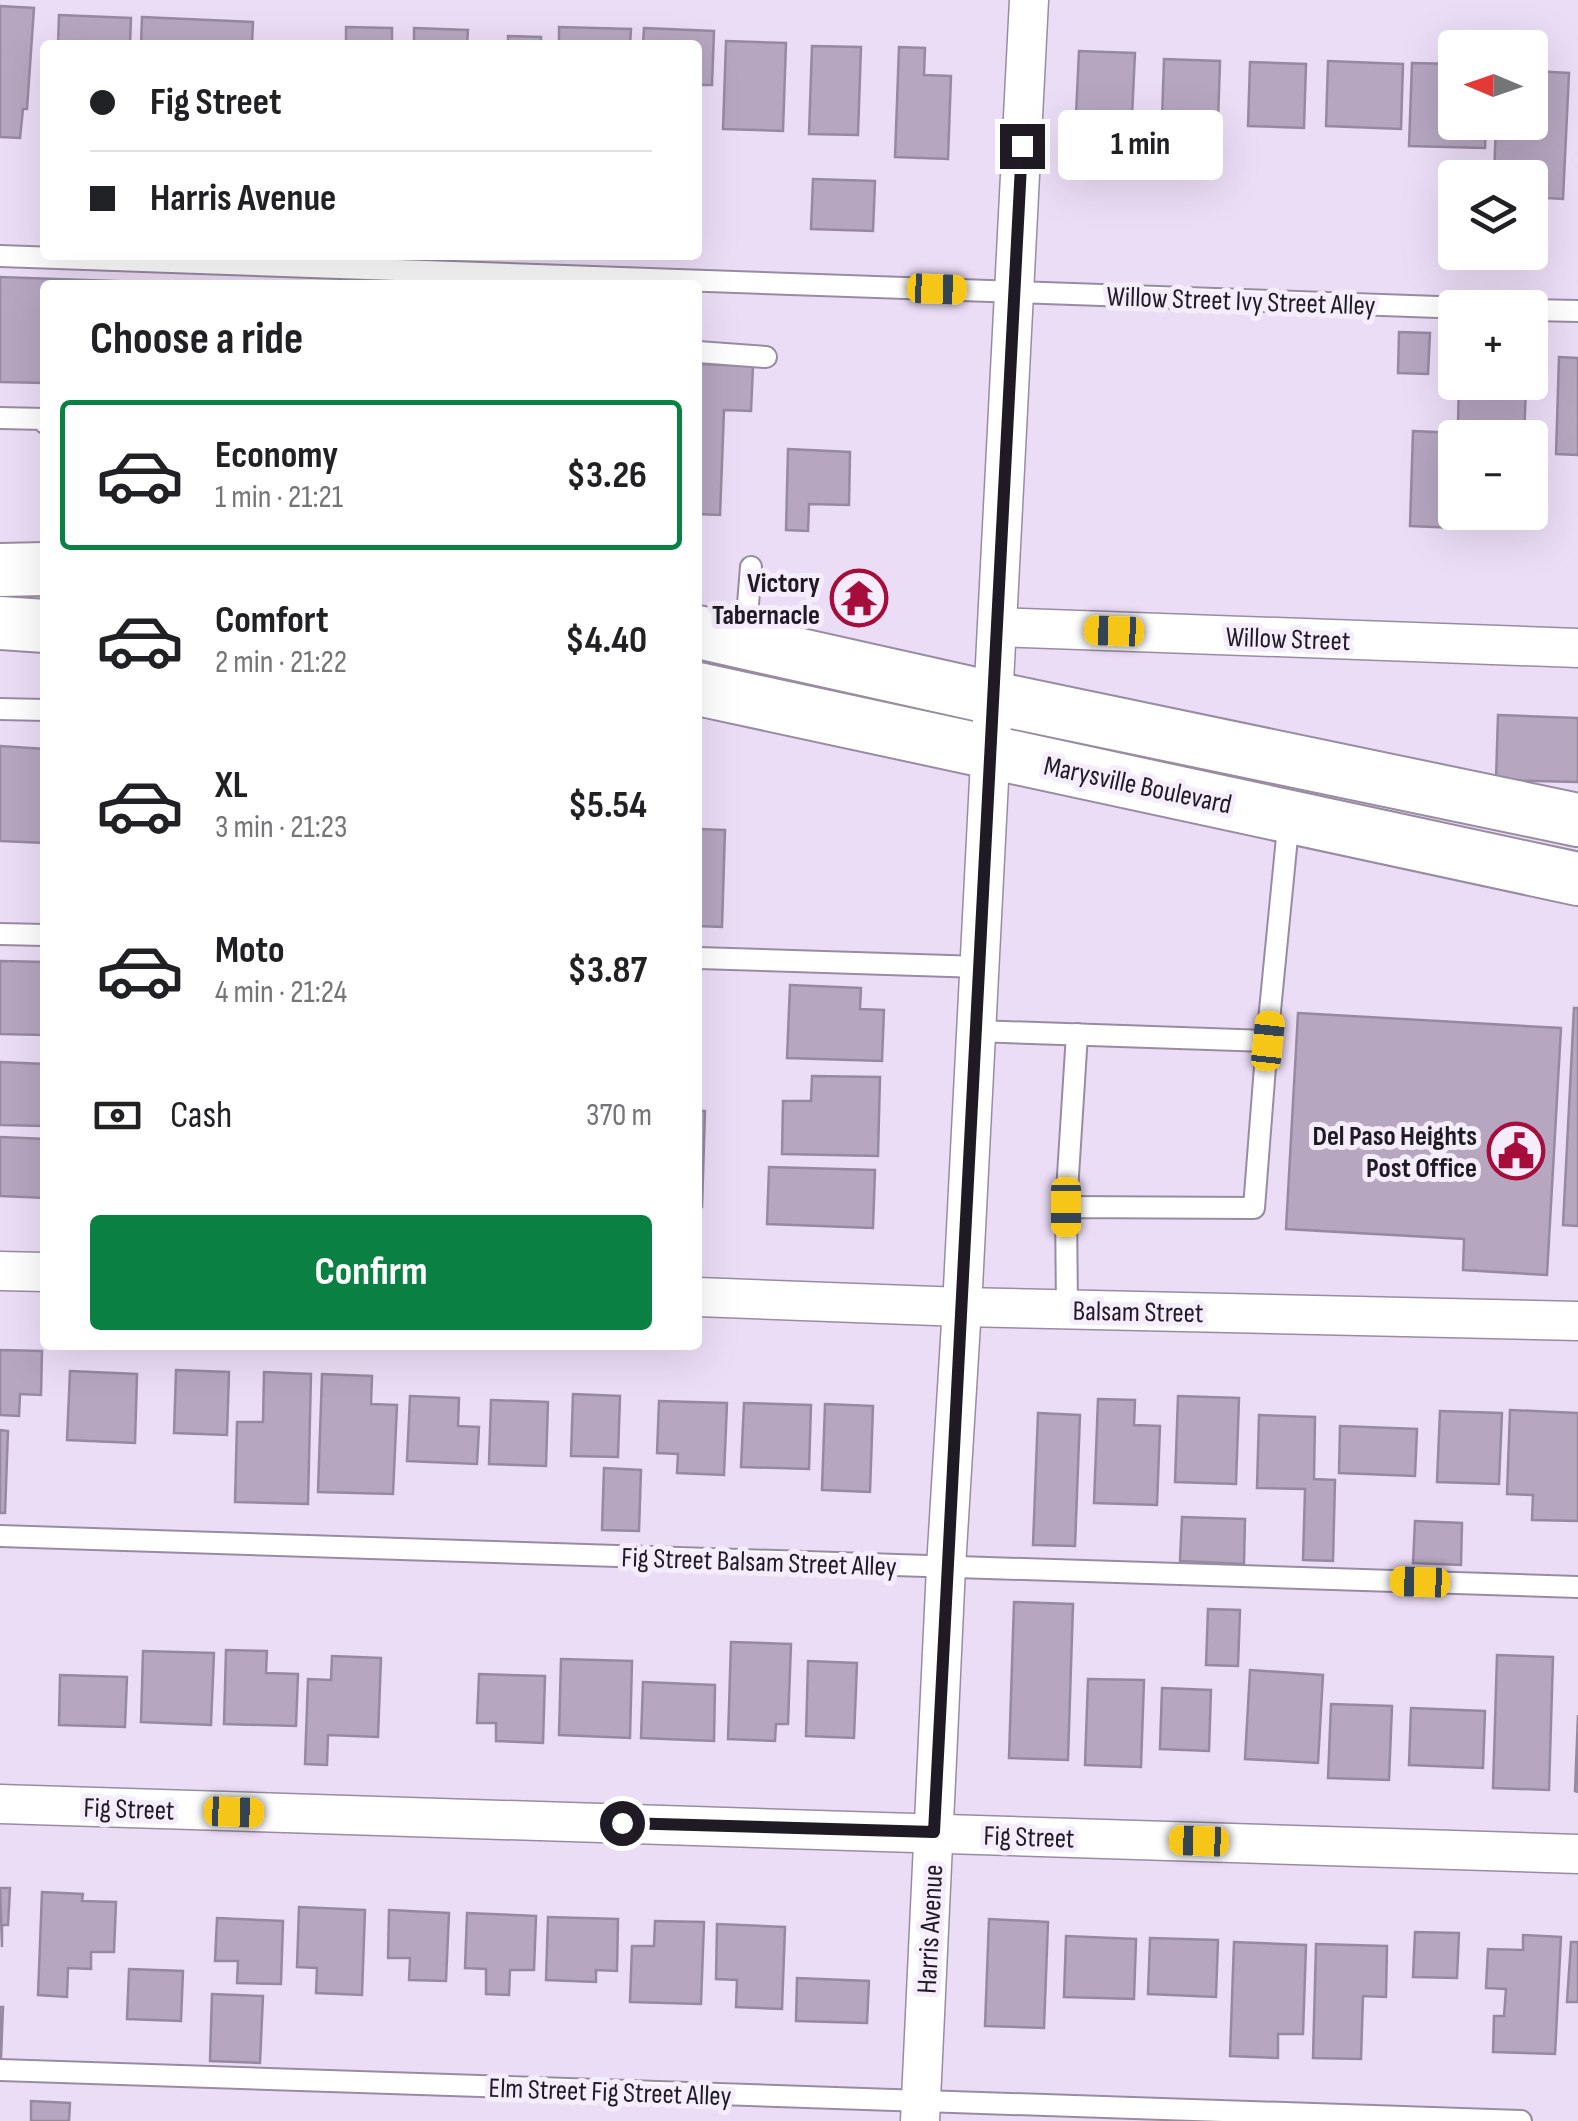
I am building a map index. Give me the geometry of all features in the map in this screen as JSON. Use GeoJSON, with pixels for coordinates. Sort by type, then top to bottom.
{"type":"FeatureCollection","features":[{"type":"Feature","properties":{"kind":"main road"},"geometry":{"type":"LineString","coordinates":[[0,570],[40,569]]}},
{"type":"Feature","properties":{"kind":"main road"},"geometry":{"type":"LineString","coordinates":[[0,623],[40,626]]}},
{"type":"Feature","properties":{"kind":"main road","name":"Marysville Boulevard"},"geometry":{"type":"LineString","coordinates":[[721,637],[1578,820]]}},
{"type":"Feature","properties":{"kind":"main road","name":"Marysville Boulevard"},"geometry":{"type":"LineString","coordinates":[[702,690],[1578,879]]}},
{"type":"Feature","properties":{"kind":"main road"},"geometry":{"type":"LineString","coordinates":[[1289,816],[1324,793],[1453,819],[1482,799]]}},
{"type":"Feature","properties":{"kind":"street","name":"Harris Avenue"},"geometry":{"type":"LineString","coordinates":[[921,2111],[1029,0]]}},
{"type":"Feature","properties":{"kind":"street","name":"Willow Street"},"geometry":{"type":"LineString","coordinates":[[998,627],[1578,648]]}},
{"type":"Feature","properties":{"kind":"street"},"geometry":{"type":"LineString","coordinates":[[0,1270],[40,1272]]}},
{"type":"Feature","properties":{"kind":"street","name":"Balsam Street"},"geometry":{"type":"LineString","coordinates":[[702,1297],[1578,1321]]}},
{"type":"Feature","properties":{"kind":"street","name":"Fig Street"},"geometry":{"type":"LineString","coordinates":[[0,1804],[1578,1854]]}},
{"type":"Feature","properties":{"kind":"lane","name":"Willow Street Ivy Street Alley"},"geometry":{"type":"LineString","coordinates":[[0,256],[40,257]]}},
{"type":"Feature","properties":{"kind":"lane","name":"Willow Street Ivy Street Alley"},"geometry":{"type":"LineString","coordinates":[[113,260],[677,280]]}},
{"type":"Feature","properties":{"kind":"lane","name":"Willow Street Ivy Street Alley"},"geometry":{"type":"LineString","coordinates":[[702,281],[1438,307]]}},
{"type":"Feature","properties":{"kind":"lane"},"geometry":{"type":"LineString","coordinates":[[1548,311],[1578,312]]}},
{"type":"Feature","properties":{"kind":"lane"},"geometry":{"type":"LineString","coordinates":[[702,352],[766,357]]}},
{"type":"Feature","properties":{"kind":"lane"},"geometry":{"type":"LineString","coordinates":[[0,418],[40,419]]}},
{"type":"Feature","properties":{"kind":"lane"},"geometry":{"type":"LineString","coordinates":[[721,637],[751,568]]}},
{"type":"Feature","properties":{"kind":"lane"},"geometry":{"type":"LineString","coordinates":[[0,709],[40,710]]}},
{"type":"Feature","properties":{"kind":"lane"},"geometry":{"type":"LineString","coordinates":[[1066,1207],[1254,1208],[1289,816]]}},
{"type":"Feature","properties":{"kind":"lane"},"geometry":{"type":"LineString","coordinates":[[0,934],[40,935]]}},
{"type":"Feature","properties":{"kind":"lane"},"geometry":{"type":"LineString","coordinates":[[702,958],[980,967]]}},
{"type":"Feature","properties":{"kind":"lane"},"geometry":{"type":"LineString","coordinates":[[976,1031],[1268,1041]]}},
{"type":"Feature","properties":{"kind":"lane"},"geometry":{"type":"LineString","coordinates":[[1067,1310],[1066,1207],[1076,1034]]}},
{"type":"Feature","properties":{"kind":"lane","name":"Fig Street Balsam Street Alley"},"geometry":{"type":"LineString","coordinates":[[0,1536],[1578,1587]]}},
{"type":"Feature","properties":{"kind":"lane","name":"Elm Street Fig Street Alley"},"geometry":{"type":"LineString","coordinates":[[0,2070],[921,2111],[1521,2121]]}},
{"type":"Feature","properties":{"kind":"building"},"geometry":{"type":"Polygon","coordinates":[[[0,6],[34,8],[27,109],[23,109],[20,138],[0,137],[0,6]]]}},
{"type":"Feature","properties":{"kind":"building"},"geometry":{"type":"Polygon","coordinates":[[[59,15],[131,18],[130,40],[58,40],[59,15]]]}},
{"type":"Feature","properties":{"kind":"building"},"geometry":{"type":"Polygon","coordinates":[[[142,17],[253,22],[252,40],[141,40],[142,17]]]}},
{"type":"Feature","properties":{"kind":"building"},"geometry":{"type":"Polygon","coordinates":[[[346,27],[392,28],[392,40],[346,40],[346,27]]]}},
{"type":"Feature","properties":{"kind":"building"},"geometry":{"type":"Polygon","coordinates":[[[559,27],[631,29],[630,40],[559,40],[559,27]]]}},
{"type":"Feature","properties":{"kind":"building"},"geometry":{"type":"Polygon","coordinates":[[[414,28],[468,30],[467,40],[414,40],[414,28]]]}},
{"type":"Feature","properties":{"kind":"building"},"geometry":{"type":"Polygon","coordinates":[[[644,28],[714,31],[712,85],[702,85],[702,40],[643,40],[644,28]]]}},
{"type":"Feature","properties":{"kind":"building"},"geometry":{"type":"Polygon","coordinates":[[[508,36],[541,37],[541,40],[508,40],[508,36]]]}},
{"type":"Feature","properties":{"kind":"building"},"geometry":{"type":"Polygon","coordinates":[[[726,41],[786,43],[783,131],[723,129],[726,41]]]}},
{"type":"Feature","properties":{"kind":"building"},"geometry":{"type":"Polygon","coordinates":[[[812,46],[861,47],[858,135],[809,134],[812,46]]]}},
{"type":"Feature","properties":{"kind":"building"},"geometry":{"type":"Polygon","coordinates":[[[899,47],[925,48],[924,75],[951,76],[948,159],[895,157],[899,47]]]}},
{"type":"Feature","properties":{"kind":"building"},"geometry":{"type":"Polygon","coordinates":[[[1079,51],[1135,53],[1132,117],[1076,115],[1079,51]]]}},
{"type":"Feature","properties":{"kind":"building"},"geometry":{"type":"Polygon","coordinates":[[[1164,59],[1220,61],[1218,122],[1162,120],[1164,59]]]}},
{"type":"Feature","properties":{"kind":"building"},"geometry":{"type":"Polygon","coordinates":[[[1328,61],[1403,64],[1401,129],[1326,126],[1328,61]]]}},
{"type":"Feature","properties":{"kind":"building"},"geometry":{"type":"Polygon","coordinates":[[[1250,62],[1306,64],[1304,128],[1248,126],[1250,62]]]}},
{"type":"Feature","properties":{"kind":"building"},"geometry":{"type":"Polygon","coordinates":[[[1412,63],[1438,64],[1438,140],[1485,140],[1485,148],[1409,146],[1412,63]]]}},
{"type":"Feature","properties":{"kind":"building"},"geometry":{"type":"Polygon","coordinates":[[[1548,72],[1569,73],[1563,199],[1548,198],[1548,160],[1495,160],[1495,140],[1548,140],[1548,72]]]}},
{"type":"Feature","properties":{"kind":"building"},"geometry":{"type":"Polygon","coordinates":[[[813,179],[875,181],[873,231],[811,229],[813,179]]]}},
{"type":"Feature","properties":{"kind":"building"},"geometry":{"type":"Polygon","coordinates":[[[0,277],[85,280],[40,280],[40,383],[0,382],[0,277]]]}},
{"type":"Feature","properties":{"kind":"building"},"geometry":{"type":"Polygon","coordinates":[[[1399,332],[1430,333],[1428,374],[1398,373],[1399,332]]]}},
{"type":"Feature","properties":{"kind":"building"},"geometry":{"type":"Polygon","coordinates":[[[1559,357],[1578,358],[1578,455],[1556,454],[1559,357]]]}},
{"type":"Feature","properties":{"kind":"building"},"geometry":{"type":"Polygon","coordinates":[[[702,364],[753,366],[751,411],[724,410],[720,515],[702,514],[702,364]]]}},
{"type":"Feature","properties":{"kind":"building"},"geometry":{"type":"Polygon","coordinates":[[[1459,400],[1525,400],[1525,420],[1458,420],[1459,400]]]}},
{"type":"Feature","properties":{"kind":"building"},"geometry":{"type":"Polygon","coordinates":[[[1413,431],[1438,432],[1438,527],[1410,526],[1413,431]]]}},
{"type":"Feature","properties":{"kind":"building"},"geometry":{"type":"Polygon","coordinates":[[[788,449],[850,452],[849,505],[809,504],[808,531],[786,530],[788,449]]]}},
{"type":"Feature","properties":{"kind":"building"},"geometry":{"type":"Polygon","coordinates":[[[1498,715],[1578,718],[1578,782],[1496,780],[1498,715]]]}},
{"type":"Feature","properties":{"kind":"building"},"geometry":{"type":"Polygon","coordinates":[[[0,746],[40,749],[40,843],[0,841],[0,746]]]}},
{"type":"Feature","properties":{"kind":"building"},"geometry":{"type":"Polygon","coordinates":[[[702,829],[725,830],[722,927],[702,926],[702,829]]]}},
{"type":"Feature","properties":{"kind":"building"},"geometry":{"type":"Polygon","coordinates":[[[0,961],[40,962],[40,1035],[0,1034],[0,961]]]}},
{"type":"Feature","properties":{"kind":"building"},"geometry":{"type":"Polygon","coordinates":[[[790,985],[861,988],[860,1009],[884,1010],[882,1061],[787,1058],[790,985]]]}},
{"type":"Feature","properties":{"kind":"building"},"geometry":{"type":"Polygon","coordinates":[[[1574,1008],[1578,1008],[1578,1226],[1563,1225],[1574,1008]]]}},
{"type":"Feature","properties":{"kind":"building"},"geometry":{"type":"Polygon","coordinates":[[[1298,1013],[1561,1028],[1547,1275],[1463,1270],[1464,1239],[1286,1229],[1298,1013]]]}},
{"type":"Feature","properties":{"kind":"building"},"geometry":{"type":"Polygon","coordinates":[[[0,1062],[40,1064],[40,1126],[0,1125],[0,1062]]]}},
{"type":"Feature","properties":{"kind":"building"},"geometry":{"type":"Polygon","coordinates":[[[812,1076],[880,1077],[878,1156],[782,1154],[783,1101],[811,1101],[812,1076]]]}},
{"type":"Feature","properties":{"kind":"building"},"geometry":{"type":"Polygon","coordinates":[[[702,1111],[705,1111],[702,1207],[702,1111]]]}},
{"type":"Feature","properties":{"kind":"building"},"geometry":{"type":"Polygon","coordinates":[[[0,1137],[40,1139],[40,1198],[0,1196],[0,1137]]]}},
{"type":"Feature","properties":{"kind":"building"},"geometry":{"type":"Polygon","coordinates":[[[769,1167],[875,1170],[873,1228],[767,1224],[769,1167]]]}},
{"type":"Feature","properties":{"kind":"building"},"geometry":{"type":"Polygon","coordinates":[[[0,1350],[42,1351],[41,1395],[20,1394],[19,1416],[0,1415],[0,1350]]]}},
{"type":"Feature","properties":{"kind":"building"},"geometry":{"type":"Polygon","coordinates":[[[176,1370],[229,1372],[227,1435],[174,1433],[176,1370]]]}},
{"type":"Feature","properties":{"kind":"building"},"geometry":{"type":"Polygon","coordinates":[[[70,1371],[137,1374],[135,1443],[67,1440],[70,1371]]]}},
{"type":"Feature","properties":{"kind":"building"},"geometry":{"type":"Polygon","coordinates":[[[264,1372],[311,1374],[308,1504],[235,1502],[237,1422],[263,1422],[264,1372]]]}},
{"type":"Feature","properties":{"kind":"building"},"geometry":{"type":"Polygon","coordinates":[[[322,1374],[372,1376],[371,1404],[397,1405],[393,1494],[318,1492],[322,1374]]]}},
{"type":"Feature","properties":{"kind":"building"},"geometry":{"type":"Polygon","coordinates":[[[573,1394],[620,1396],[618,1457],[571,1456],[573,1394]]]}},
{"type":"Feature","properties":{"kind":"building"},"geometry":{"type":"Polygon","coordinates":[[[410,1396],[459,1398],[458,1426],[479,1427],[477,1464],[407,1461],[410,1396]]]}},
{"type":"Feature","properties":{"kind":"building"},"geometry":{"type":"Polygon","coordinates":[[[1178,1396],[1239,1398],[1236,1484],[1175,1482],[1178,1396]]]}},
{"type":"Feature","properties":{"kind":"building"},"geometry":{"type":"Polygon","coordinates":[[[1098,1399],[1135,1400],[1134,1425],[1160,1426],[1157,1505],[1094,1503],[1098,1399]]]}},
{"type":"Feature","properties":{"kind":"building"},"geometry":{"type":"Polygon","coordinates":[[[491,1400],[548,1402],[546,1466],[489,1464],[491,1400]]]}},
{"type":"Feature","properties":{"kind":"building"},"geometry":{"type":"Polygon","coordinates":[[[659,1401],[727,1403],[724,1475],[677,1473],[678,1454],[657,1453],[659,1401]]]}},
{"type":"Feature","properties":{"kind":"building"},"geometry":{"type":"Polygon","coordinates":[[[744,1403],[811,1405],[809,1469],[741,1467],[744,1403]]]}},
{"type":"Feature","properties":{"kind":"building"},"geometry":{"type":"Polygon","coordinates":[[[825,1404],[873,1406],[870,1492],[822,1490],[825,1404]]]}},
{"type":"Feature","properties":{"kind":"building"},"geometry":{"type":"Polygon","coordinates":[[[1510,1410],[1578,1413],[1578,1521],[1532,1520],[1533,1495],[1507,1494],[1510,1410]]]}},
{"type":"Feature","properties":{"kind":"building"},"geometry":{"type":"Polygon","coordinates":[[[1440,1411],[1502,1413],[1499,1484],[1437,1482],[1440,1411]]]}},
{"type":"Feature","properties":{"kind":"building"},"geometry":{"type":"Polygon","coordinates":[[[1038,1413],[1080,1415],[1075,1546],[1033,1545],[1038,1413]]]}},
{"type":"Feature","properties":{"kind":"building"},"geometry":{"type":"Polygon","coordinates":[[[1259,1415],[1315,1417],[1314,1479],[1335,1480],[1333,1561],[1303,1560],[1305,1489],[1257,1488],[1259,1415]]]}},
{"type":"Feature","properties":{"kind":"building"},"geometry":{"type":"Polygon","coordinates":[[[1340,1426],[1417,1429],[1415,1476],[1339,1473],[1340,1426]]]}},
{"type":"Feature","properties":{"kind":"building"},"geometry":{"type":"Polygon","coordinates":[[[0,1430],[8,1431],[5,1513],[0,1513],[0,1430]]]}},
{"type":"Feature","properties":{"kind":"building"},"geometry":{"type":"Polygon","coordinates":[[[604,1468],[641,1470],[639,1531],[602,1530],[604,1468]]]}},
{"type":"Feature","properties":{"kind":"building"},"geometry":{"type":"Polygon","coordinates":[[[1182,1517],[1245,1519],[1244,1564],[1180,1561],[1182,1517]]]}},
{"type":"Feature","properties":{"kind":"building"},"geometry":{"type":"Polygon","coordinates":[[[1415,1521],[1462,1523],[1461,1565],[1413,1563],[1415,1521]]]}},
{"type":"Feature","properties":{"kind":"building"},"geometry":{"type":"Polygon","coordinates":[[[1014,1602],[1073,1604],[1068,1760],[1009,1758],[1014,1602]]]}},
{"type":"Feature","properties":{"kind":"building"},"geometry":{"type":"Polygon","coordinates":[[[1208,1609],[1240,1610],[1238,1666],[1206,1665],[1208,1609]]]}},
{"type":"Feature","properties":{"kind":"building"},"geometry":{"type":"Polygon","coordinates":[[[731,1642],[791,1644],[788,1724],[776,1724],[775,1741],[728,1739],[731,1642]]]}},
{"type":"Feature","properties":{"kind":"building"},"geometry":{"type":"Polygon","coordinates":[[[226,1650],[267,1651],[266,1673],[298,1674],[296,1726],[224,1724],[226,1650]]]}},
{"type":"Feature","properties":{"kind":"building"},"geometry":{"type":"Polygon","coordinates":[[[143,1651],[214,1653],[211,1725],[141,1722],[143,1651]]]}},
{"type":"Feature","properties":{"kind":"building"},"geometry":{"type":"Polygon","coordinates":[[[1497,1655],[1553,1657],[1549,1790],[1493,1788],[1497,1655]]]}},
{"type":"Feature","properties":{"kind":"building"},"geometry":{"type":"Polygon","coordinates":[[[332,1656],[381,1658],[378,1737],[328,1735],[327,1765],[305,1764],[308,1679],[331,1680],[332,1656]]]}},
{"type":"Feature","properties":{"kind":"building"},"geometry":{"type":"Polygon","coordinates":[[[561,1659],[632,1661],[630,1738],[559,1735],[561,1659]]]}},
{"type":"Feature","properties":{"kind":"building"},"geometry":{"type":"Polygon","coordinates":[[[808,1661],[857,1663],[854,1738],[806,1736],[808,1661]]]}},
{"type":"Feature","properties":{"kind":"building"},"geometry":{"type":"Polygon","coordinates":[[[1250,1670],[1323,1675],[1318,1763],[1245,1759],[1250,1670]]]}},
{"type":"Feature","properties":{"kind":"building"},"geometry":{"type":"Polygon","coordinates":[[[479,1674],[545,1676],[543,1743],[496,1741],[496,1723],[477,1723],[479,1674]]]}},
{"type":"Feature","properties":{"kind":"building"},"geometry":{"type":"Polygon","coordinates":[[[60,1675],[127,1677],[125,1727],[59,1725],[60,1675]]]}},
{"type":"Feature","properties":{"kind":"building"},"geometry":{"type":"Polygon","coordinates":[[[1088,1679],[1144,1680],[1141,1767],[1085,1765],[1088,1679]]]}},
{"type":"Feature","properties":{"kind":"building"},"geometry":{"type":"Polygon","coordinates":[[[643,1682],[715,1685],[714,1741],[641,1738],[643,1682]]]}},
{"type":"Feature","properties":{"kind":"building"},"geometry":{"type":"Polygon","coordinates":[[[1162,1688],[1211,1690],[1209,1751],[1160,1749],[1162,1688]]]}},
{"type":"Feature","properties":{"kind":"building"},"geometry":{"type":"Polygon","coordinates":[[[1331,1704],[1392,1706],[1389,1780],[1328,1778],[1331,1704]]]}},
{"type":"Feature","properties":{"kind":"building"},"geometry":{"type":"Polygon","coordinates":[[[1411,1708],[1485,1711],[1483,1768],[1409,1765],[1411,1708]]]}},
{"type":"Feature","properties":{"kind":"building"},"geometry":{"type":"Polygon","coordinates":[[[1578,1715],[1578,1792],[1575,1791],[1578,1715]]]}},
{"type":"Feature","properties":{"kind":"building"},"geometry":{"type":"Polygon","coordinates":[[[0,1888],[10,1888],[2,1947],[0,1888]]]}},
{"type":"Feature","properties":{"kind":"building"},"geometry":{"type":"Polygon","coordinates":[[[42,1892],[83,1894],[82,1901],[116,1902],[114,1952],[91,1952],[91,1969],[68,1968],[67,1997],[38,1995],[42,1892]]]}},
{"type":"Feature","properties":{"kind":"building"},"geometry":{"type":"Polygon","coordinates":[[[299,1907],[365,1910],[362,1995],[316,1993],[317,1968],[297,1967],[299,1907]]]}},
{"type":"Feature","properties":{"kind":"building"},"geometry":{"type":"Polygon","coordinates":[[[389,1910],[449,1913],[446,1981],[409,1980],[410,1958],[388,1958],[389,1910]]]}},
{"type":"Feature","properties":{"kind":"building"},"geometry":{"type":"Polygon","coordinates":[[[467,1913],[536,1916],[534,1970],[510,1970],[509,1995],[486,1994],[486,1969],[465,1968],[467,1913]]]}},
{"type":"Feature","properties":{"kind":"building"},"geometry":{"type":"Polygon","coordinates":[[[548,1917],[618,1919],[617,1971],[596,1970],[596,1982],[546,1980],[548,1917]]]}},
{"type":"Feature","properties":{"kind":"building"},"geometry":{"type":"Polygon","coordinates":[[[217,1918],[283,1921],[281,1984],[237,1983],[238,1961],[215,1961],[217,1918]]]}},
{"type":"Feature","properties":{"kind":"building"},"geometry":{"type":"Polygon","coordinates":[[[989,1919],[1048,1922],[1044,2028],[985,2026],[989,1919]]]}},
{"type":"Feature","properties":{"kind":"building"},"geometry":{"type":"Polygon","coordinates":[[[655,1921],[704,1922],[701,2004],[630,2002],[632,1946],[654,1946],[655,1921]]]}},
{"type":"Feature","properties":{"kind":"building"},"geometry":{"type":"Polygon","coordinates":[[[717,1924],[785,1927],[782,2009],[736,2007],[737,1980],[716,1979],[717,1924]]]}},
{"type":"Feature","properties":{"kind":"building"},"geometry":{"type":"Polygon","coordinates":[[[1415,1932],[1459,1933],[1457,1978],[1413,1977],[1415,1932]]]}},
{"type":"Feature","properties":{"kind":"building"},"geometry":{"type":"Polygon","coordinates":[[[1523,1935],[1561,1937],[1555,2054],[1493,2052],[1494,2016],[1504,2016],[1506,1989],[1486,1988],[1488,1949],[1523,1950],[1523,1935]]]}},
{"type":"Feature","properties":{"kind":"building"},"geometry":{"type":"Polygon","coordinates":[[[1066,1936],[1136,1939],[1134,1999],[1064,1997],[1066,1936]]]}},
{"type":"Feature","properties":{"kind":"building"},"geometry":{"type":"Polygon","coordinates":[[[1150,1938],[1218,1940],[1216,1997],[1148,1994],[1150,1938]]]}},
{"type":"Feature","properties":{"kind":"building"},"geometry":{"type":"Polygon","coordinates":[[[1234,1942],[1306,1945],[1303,2034],[1278,2034],[1278,2058],[1230,2056],[1234,1942]]]}},
{"type":"Feature","properties":{"kind":"building"},"geometry":{"type":"Polygon","coordinates":[[[1571,1942],[1578,1942],[1578,2002],[1567,2002],[1571,1942]]]}},
{"type":"Feature","properties":{"kind":"building"},"geometry":{"type":"Polygon","coordinates":[[[1316,1944],[1387,1946],[1386,1997],[1363,1996],[1361,2059],[1313,2058],[1316,1944]]]}},
{"type":"Feature","properties":{"kind":"building"},"geometry":{"type":"Polygon","coordinates":[[[129,1969],[183,1971],[181,2021],[127,2019],[129,1969]]]}},
{"type":"Feature","properties":{"kind":"building"},"geometry":{"type":"Polygon","coordinates":[[[797,1978],[869,1981],[867,2023],[796,2021],[797,1978]]]}},
{"type":"Feature","properties":{"kind":"building"},"geometry":{"type":"Polygon","coordinates":[[[212,1994],[263,1996],[260,2063],[210,2061],[212,1994]]]}},
{"type":"Feature","properties":{"kind":"building"},"geometry":{"type":"Polygon","coordinates":[[[3,2007],[1,2058],[0,2058],[3,2007]]]}},
{"type":"Feature","properties":{"kind":"building"},"geometry":{"type":"Polygon","coordinates":[[[31,2101],[70,2103],[69,2121],[31,2121],[31,2101]]]}},
{"type":"Feature","properties":{"kind":"place","name":"Victory Tabernacle"},"geometry":{"type":"Point","coordinates":[859,598]}},
{"type":"Feature","properties":{"kind":"place","name":"Del Paso Heights Post Office"},"geometry":{"type":"Point","coordinates":[1516,1151]}},
{"type":"Feature","properties":{"kind":"route"},"geometry":{"type":"LineString","coordinates":[[622,1823],[934,1832],[1022,146]]}}]}
